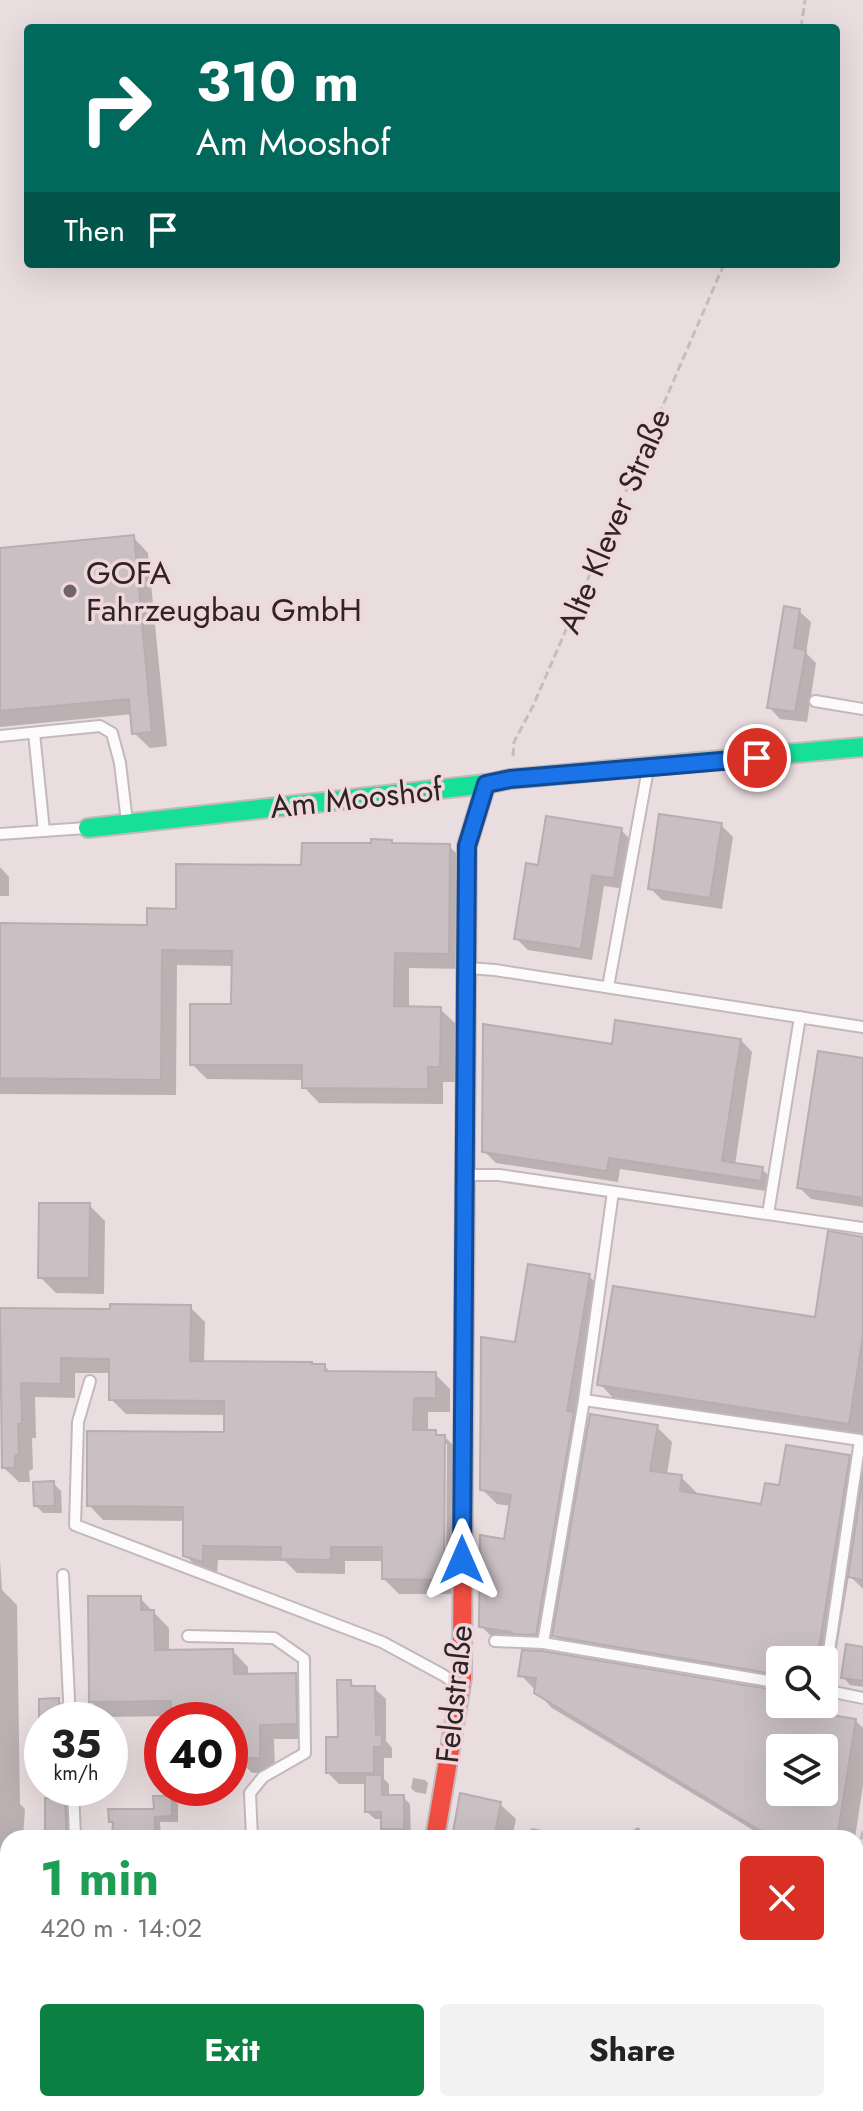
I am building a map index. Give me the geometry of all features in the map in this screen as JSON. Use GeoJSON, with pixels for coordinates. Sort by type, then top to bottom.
{"type":"FeatureCollection","features":[{"type":"Feature","properties":{"kind":"street","name":"Am Mooshof"},"geometry":{"type":"LineString","coordinates":[[88,828],[510,779],[863,747]]}},
{"type":"Feature","properties":{"kind":"street","name":"Feldstraße"},"geometry":{"type":"LineString","coordinates":[[436,1830],[460,1687],[467,846],[486,784]]}},
{"type":"Feature","properties":{"kind":"lane"},"geometry":{"type":"LineString","coordinates":[[815,701],[863,709]]}},
{"type":"Feature","properties":{"kind":"lane"},"geometry":{"type":"LineString","coordinates":[[0,736],[100,726],[112,733],[120,763],[127,824]]}},
{"type":"Feature","properties":{"kind":"lane"},"geometry":{"type":"LineString","coordinates":[[34,733],[44,831]]}},
{"type":"Feature","properties":{"kind":"lane"},"geometry":{"type":"LineString","coordinates":[[608,987],[648,767]]}},
{"type":"Feature","properties":{"kind":"lane"},"geometry":{"type":"LineString","coordinates":[[0,834],[88,828]]}},
{"type":"Feature","properties":{"kind":"lane"},"geometry":{"type":"LineString","coordinates":[[466,968],[863,1027]]}},
{"type":"Feature","properties":{"kind":"lane"},"geometry":{"type":"LineString","coordinates":[[768,1214],[800,1017]]}},
{"type":"Feature","properties":{"kind":"lane"},"geometry":{"type":"LineString","coordinates":[[465,1175],[499,1175],[863,1228]]}},
{"type":"Feature","properties":{"kind":"lane"},"geometry":{"type":"LineString","coordinates":[[543,1643],[584,1400],[613,1192]]}},
{"type":"Feature","properties":{"kind":"lane"},"geometry":{"type":"LineString","coordinates":[[90,1381],[78,1422],[75,1525],[382,1642],[460,1687]]}},
{"type":"Feature","properties":{"kind":"lane"},"geometry":{"type":"LineString","coordinates":[[584,1400],[862,1440],[830,1646]]}},
{"type":"Feature","properties":{"kind":"lane"},"geometry":{"type":"LineString","coordinates":[[63,1575],[69,1702]]}},
{"type":"Feature","properties":{"kind":"lane"},"geometry":{"type":"LineString","coordinates":[[188,1636],[274,1638],[304,1659],[305,1753],[263,1777],[250,1793],[252,1830]]}},
{"type":"Feature","properties":{"kind":"lane"},"geometry":{"type":"LineString","coordinates":[[495,1641],[543,1643],[766,1681]]}},
{"type":"Feature","properties":{"kind":"lane"},"geometry":{"type":"LineString","coordinates":[[838,1692],[863,1698]]}},
{"type":"Feature","properties":{"kind":"lane"},"geometry":{"type":"LineString","coordinates":[[74,1806],[75,1830]]}},
{"type":"Feature","properties":{"kind":"path"},"geometry":{"type":"LineString","coordinates":[[802,24],[805,0]]}},
{"type":"Feature","properties":{"kind":"path","name":"Alte Klever Straße"},"geometry":{"type":"LineString","coordinates":[[510,779],[514,742],[533,706],[722,268]]}},
{"type":"Feature","properties":{"kind":"building"},"geometry":{"type":"Polygon","coordinates":[[[134,535],[152,732],[132,734],[129,699],[0,711],[0,548],[134,535]]]}},
{"type":"Feature","properties":{"kind":"building"},"geometry":{"type":"Polygon","coordinates":[[[784,606],[800,609],[794,648],[806,650],[795,712],[767,708],[784,606]]]}},
{"type":"Feature","properties":{"kind":"building"},"geometry":{"type":"Polygon","coordinates":[[[659,814],[722,823],[710,898],[648,889],[659,814]]]}},
{"type":"Feature","properties":{"kind":"building"},"geometry":{"type":"Polygon","coordinates":[[[546,816],[622,828],[614,878],[592,875],[581,949],[514,939],[526,863],[538,865],[546,816]]]}},
{"type":"Feature","properties":{"kind":"building"},"geometry":{"type":"Polygon","coordinates":[[[371,839],[392,840],[392,843],[450,844],[449,954],[395,953],[394,1006],[441,1007],[440,1067],[428,1067],[428,1089],[302,1088],[302,1065],[190,1065],[190,1004],[231,1004],[232,951],[162,950],[161,1080],[0,1078],[0,923],[147,925],[147,908],[176,909],[176,864],[301,865],[302,843],[371,843],[371,839]]]}},
{"type":"Feature","properties":{"kind":"building"},"geometry":{"type":"Polygon","coordinates":[[[615,1020],[741,1039],[722,1161],[763,1167],[761,1181],[609,1158],[607,1171],[482,1152],[483,1024],[612,1044],[615,1020]]]}},
{"type":"Feature","properties":{"kind":"building"},"geometry":{"type":"Polygon","coordinates":[[[818,1051],[863,1058],[863,1198],[797,1188],[818,1051]]]}},
{"type":"Feature","properties":{"kind":"building"},"geometry":{"type":"Polygon","coordinates":[[[39,1203],[90,1203],[89,1278],[38,1278],[39,1203]]]}},
{"type":"Feature","properties":{"kind":"building"},"geometry":{"type":"Polygon","coordinates":[[[828,1231],[863,1237],[863,1335],[849,1424],[597,1385],[613,1286],[815,1317],[828,1231]]]}},
{"type":"Feature","properties":{"kind":"building"},"geometry":{"type":"Polygon","coordinates":[[[528,1264],[590,1274],[567,1411],[574,1412],[536,1635],[479,1627],[480,1535],[504,1539],[511,1495],[480,1490],[481,1337],[515,1342],[528,1264]]]}},
{"type":"Feature","properties":{"kind":"building"},"geometry":{"type":"Polygon","coordinates":[[[110,1304],[191,1305],[190,1361],[312,1362],[325,1364],[325,1371],[436,1372],[436,1398],[414,1398],[413,1430],[436,1430],[436,1435],[445,1435],[444,1580],[382,1579],[382,1547],[331,1547],[331,1560],[280,1559],[281,1547],[203,1546],[203,1562],[183,1556],[183,1507],[87,1506],[87,1431],[224,1432],[224,1401],[109,1400],[109,1359],[61,1358],[61,1384],[21,1383],[19,1454],[15,1456],[15,1468],[2,1468],[0,1308],[110,1309],[110,1304]]]}},
{"type":"Feature","properties":{"kind":"building"},"geometry":{"type":"Polygon","coordinates":[[[590,1414],[658,1425],[650,1471],[682,1475],[680,1491],[761,1504],[765,1483],[779,1485],[786,1445],[850,1455],[819,1646],[766,1646],[766,1673],[552,1636],[590,1414]]]}},
{"type":"Feature","properties":{"kind":"building"},"geometry":{"type":"Polygon","coordinates":[[[863,1475],[863,1580],[848,1577],[863,1475]]]}},
{"type":"Feature","properties":{"kind":"building"},"geometry":{"type":"Polygon","coordinates":[[[54,1481],[55,1506],[34,1506],[33,1482],[54,1481]]]}},
{"type":"Feature","properties":{"kind":"building"},"geometry":{"type":"Polygon","coordinates":[[[88,1596],[141,1596],[141,1610],[154,1610],[155,1650],[233,1649],[234,1674],[296,1673],[297,1724],[260,1725],[260,1758],[248,1758],[248,1702],[89,1702],[88,1596]]]}},
{"type":"Feature","properties":{"kind":"building"},"geometry":{"type":"Polygon","coordinates":[[[846,1644],[863,1647],[863,1681],[841,1678],[846,1644]]]}},
{"type":"Feature","properties":{"kind":"building"},"geometry":{"type":"Polygon","coordinates":[[[522,1650],[766,1689],[766,1718],[838,1716],[856,1719],[838,1830],[759,1830],[534,1693],[536,1678],[518,1676],[522,1650]]]}},
{"type":"Feature","properties":{"kind":"building"},"geometry":{"type":"Polygon","coordinates":[[[337,1680],[351,1680],[351,1686],[375,1686],[376,1735],[382,1734],[382,1747],[374,1747],[374,1773],[326,1773],[326,1737],[338,1737],[337,1680]]]}},
{"type":"Feature","properties":{"kind":"building"},"geometry":{"type":"Polygon","coordinates":[[[59,1698],[59,1702],[39,1702],[39,1699],[59,1698]]]}},
{"type":"Feature","properties":{"kind":"building"},"geometry":{"type":"Polygon","coordinates":[[[365,1775],[382,1775],[382,1795],[404,1795],[404,1829],[381,1829],[381,1812],[365,1812],[365,1775]]]}},
{"type":"Feature","properties":{"kind":"building"},"geometry":{"type":"Polygon","coordinates":[[[460,1793],[501,1802],[496,1830],[453,1830],[460,1793]]]}},
{"type":"Feature","properties":{"kind":"building"},"geometry":{"type":"Polygon","coordinates":[[[45,1806],[65,1806],[67,1830],[45,1830],[45,1806]]]}},
{"type":"Feature","properties":{"kind":"building"},"geometry":{"type":"Polygon","coordinates":[[[172,1806],[172,1816],[155,1817],[155,1830],[112,1830],[108,1809],[172,1806]]]}},
{"type":"Feature","properties":{"kind":"traffic: fast"},"geometry":{"type":"LineString","coordinates":[[88,828],[510,779],[863,747]]}},
{"type":"Feature","properties":{"kind":"traffic: fast"},"geometry":{"type":"LineString","coordinates":[[463,1487],[467,846],[486,784]]}},
{"type":"Feature","properties":{"kind":"traffic: jam"},"geometry":{"type":"LineString","coordinates":[[436,1830],[462,1678],[463,1487]]}},
{"type":"Feature","properties":{"kind":"place","name":"GOFA Fahrzeugbau GmbH"},"geometry":{"type":"Point","coordinates":[70,591]}},
{"type":"Feature","properties":{"kind":"route"},"geometry":{"type":"LineString","coordinates":[[462,1560],[467,846],[486,784],[510,779],[757,758]]}}]}
